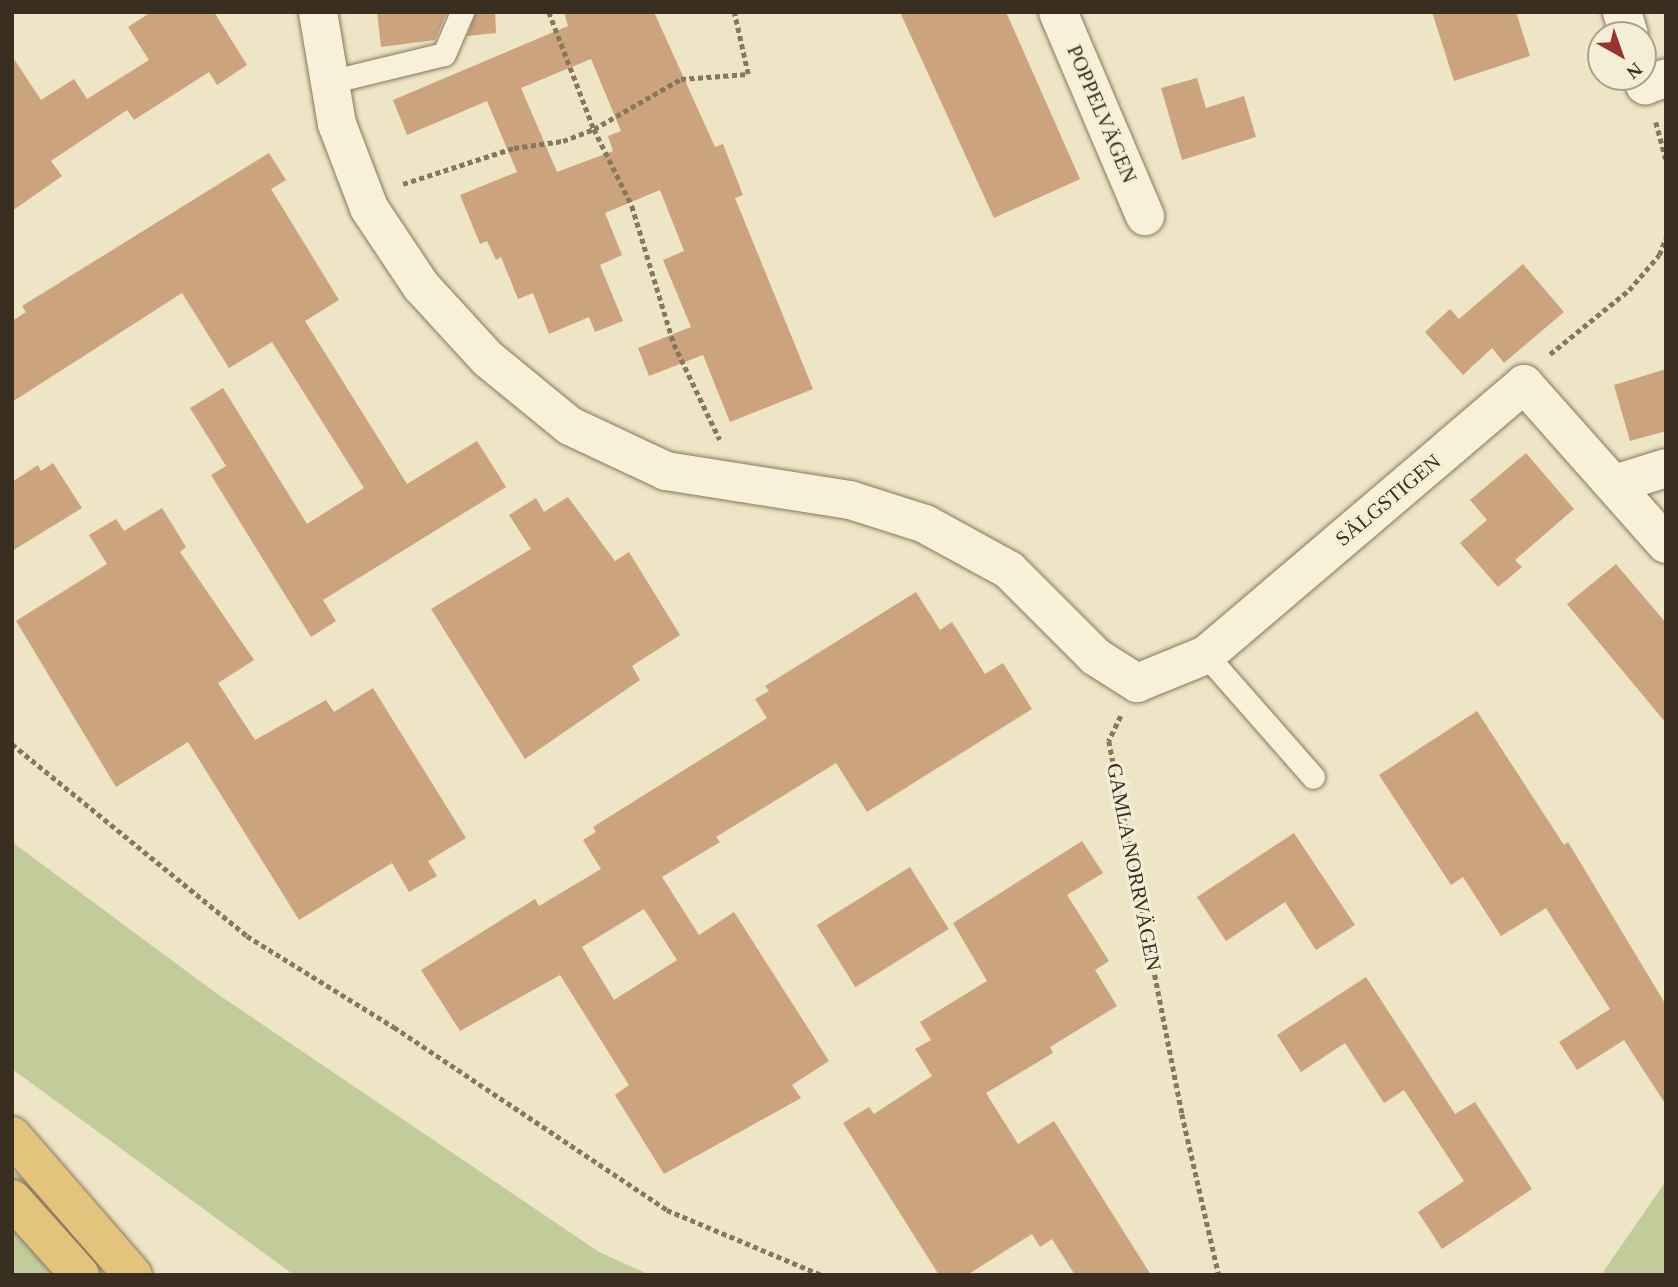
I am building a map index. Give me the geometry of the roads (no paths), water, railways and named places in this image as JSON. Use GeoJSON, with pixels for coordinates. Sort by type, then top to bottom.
{"type":"FeatureCollection","features":[{"type":"Feature","properties":{"kind":"highway"},"geometry":{"type":"LineString","coordinates":[[12,1136],[133,1275]]}},
{"type":"Feature","properties":{"kind":"highway"},"geometry":{"type":"LineString","coordinates":[[12,1199],[80,1275]]}},
{"type":"Feature","properties":{"kind":"street"},"geometry":{"type":"LineString","coordinates":[[318,12],[329,82]]}},
{"type":"Feature","properties":{"kind":"street","name":"POPPELVÄGEN"},"geometry":{"type":"LineString","coordinates":[[1058,12],[1145,216]]}},
{"type":"Feature","properties":{"kind":"street","name":"SÄLGSTIGEN"},"geometry":{"type":"LineString","coordinates":[[329,82],[337,124],[369,208],[421,286],[488,359],[570,426],[666,471],[850,500],[925,524],[1009,570],[1096,657],[1137,683],[1206,655],[1524,384],[1615,484]]}},
{"type":"Feature","properties":{"kind":"street"},"geometry":{"type":"LineString","coordinates":[[1666,468],[1615,484],[1666,544]]}},
{"type":"Feature","properties":{"kind":"lane"},"geometry":{"type":"LineString","coordinates":[[329,82],[444,54],[462,12]]}},
{"type":"Feature","properties":{"kind":"lane"},"geometry":{"type":"LineString","coordinates":[[1206,655],[1313,777]]}}]}
